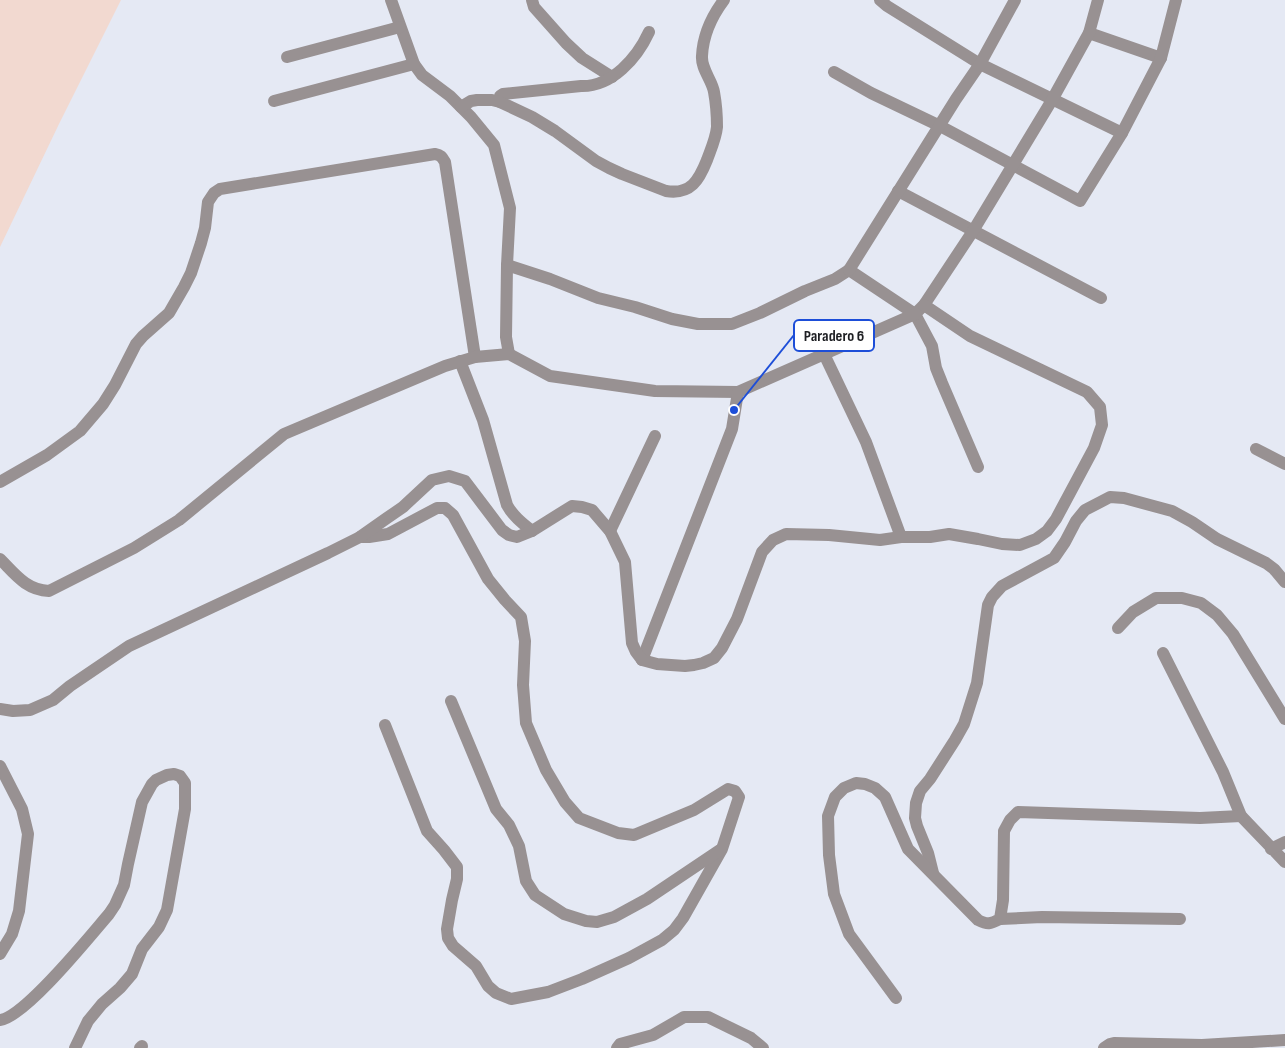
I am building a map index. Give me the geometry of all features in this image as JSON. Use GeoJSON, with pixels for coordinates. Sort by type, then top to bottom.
{"type":"FeatureCollection","features":[{"type":"Feature","properties":{"kind":"street"},"geometry":{"type":"LineString","coordinates":[[391,0],[414,64],[422,75],[450,96],[472,117],[494,146],[510,208],[506,337],[509,354]]}},
{"type":"Feature","properties":{"kind":"street"},"geometry":{"type":"LineString","coordinates":[[532,0],[534,7],[566,43],[582,58],[612,76]]}},
{"type":"Feature","properties":{"kind":"street"},"geometry":{"type":"LineString","coordinates":[[461,107],[477,100],[500,102],[532,117],[596,161],[616,171],[666,191],[673,192],[687,189],[701,175],[717,127],[714,92],[701,59],[706,34],[724,0]]}},
{"type":"Feature","properties":{"kind":"street"},"geometry":{"type":"LineString","coordinates":[[880,0],[980,64],[1122,133]]}},
{"type":"Feature","properties":{"kind":"street"},"geometry":{"type":"LineString","coordinates":[[507,264],[598,298],[672,319],[698,324],[732,324],[835,279],[849,270],[980,64],[1015,0]]}},
{"type":"Feature","properties":{"kind":"street"},"geometry":{"type":"LineString","coordinates":[[0,559],[29,585],[39,590],[49,591],[134,548],[179,520],[284,434],[460,361],[475,357],[509,354],[550,376],[655,391],[738,392],[920,309],[973,232],[1052,100],[1089,33],[1098,0]]}},
{"type":"Feature","properties":{"kind":"street"},"geometry":{"type":"LineString","coordinates":[[834,72],[1080,201],[1122,133],[1161,58],[1176,0]]}},
{"type":"Feature","properties":{"kind":"street"},"geometry":{"type":"LineString","coordinates":[[287,57],[400,27]]}},
{"type":"Feature","properties":{"kind":"street"},"geometry":{"type":"LineString","coordinates":[[500,102],[500,96],[503,94],[589,86],[605,81],[625,66],[641,48],[649,32]]}},
{"type":"Feature","properties":{"kind":"street"},"geometry":{"type":"LineString","coordinates":[[1089,33],[1161,58]]}},
{"type":"Feature","properties":{"kind":"street"},"geometry":{"type":"LineString","coordinates":[[274,101],[414,64]]}},
{"type":"Feature","properties":{"kind":"street"},"geometry":{"type":"LineString","coordinates":[[0,482],[47,454],[80,431],[102,404],[115,385],[136,344],[169,313],[184,287],[194,266],[201,243],[208,202],[214,193],[220,189],[439,154],[444,162],[475,357]]}},
{"type":"Feature","properties":{"kind":"street"},"geometry":{"type":"LineString","coordinates":[[898,192],[1101,298]]}},
{"type":"Feature","properties":{"kind":"street"},"geometry":{"type":"LineString","coordinates":[[0,708],[13,711],[30,710],[53,700],[70,686],[129,646],[360,537],[403,507],[432,480],[449,476],[465,481],[502,530],[509,535],[517,537],[532,531],[572,506],[592,510],[610,531],[625,562],[632,643],[642,660],[657,664],[685,666],[704,663],[714,658],[722,648],[737,619],[762,552],[773,540],[786,534],[829,534],[880,540],[949,534],[1002,544],[1020,545],[1036,539],[1048,531],[1094,448],[1102,425],[1100,407],[1088,392],[970,336],[849,270]]}},
{"type":"Feature","properties":{"kind":"street"},"geometry":{"type":"LineString","coordinates":[[920,309],[932,346],[936,368],[978,467]]}},
{"type":"Feature","properties":{"kind":"street"},"geometry":{"type":"LineString","coordinates":[[824,354],[866,442],[901,537]]}},
{"type":"Feature","properties":{"kind":"street"},"geometry":{"type":"LineString","coordinates":[[460,361],[482,420],[507,505],[511,512],[532,531]]}},
{"type":"Feature","properties":{"kind":"street"},"geometry":{"type":"LineString","coordinates":[[642,660],[732,428],[738,392]]}},
{"type":"Feature","properties":{"kind":"street"},"geometry":{"type":"LineString","coordinates":[[610,531],[655,436]]}},
{"type":"Feature","properties":{"kind":"street"},"geometry":{"type":"LineString","coordinates":[[1256,449],[1285,464]]}},
{"type":"Feature","properties":{"kind":"street"},"geometry":{"type":"LineString","coordinates":[[933,876],[928,853],[915,818],[916,803],[920,791],[930,779],[964,724],[978,683],[988,605],[992,597],[1002,586],[1054,558],[1066,542],[1076,521],[1085,510],[1110,497],[1124,498],[1172,511],[1217,539],[1266,563],[1285,582]]}},
{"type":"Feature","properties":{"kind":"street"},"geometry":{"type":"LineString","coordinates":[[360,537],[388,534],[437,508],[445,508],[453,515],[488,578],[520,617],[525,641],[523,685],[526,723],[546,770],[565,802],[579,818],[618,833],[634,835],[694,810],[728,790],[735,790],[739,797],[722,849],[683,918],[674,930],[662,940],[629,958],[582,979],[548,992],[511,999],[496,993],[488,986],[476,966],[453,946],[448,938],[447,929],[457,879],[457,867],[427,831],[385,726]]}},
{"type":"Feature","properties":{"kind":"street"},"geometry":{"type":"LineString","coordinates":[[1118,628],[1133,612],[1156,598],[1182,598],[1201,603],[1217,615],[1233,634],[1285,719]]}},
{"type":"Feature","properties":{"kind":"street"},"geometry":{"type":"LineString","coordinates":[[1163,653],[1224,772],[1241,816],[1285,862]]}},
{"type":"Feature","properties":{"kind":"street"},"geometry":{"type":"LineString","coordinates":[[451,701],[496,809],[509,825],[519,846],[526,881],[535,895],[564,914],[586,921],[597,922],[614,917],[647,899],[722,849]]}},
{"type":"Feature","properties":{"kind":"street"},"geometry":{"type":"LineString","coordinates":[[0,766],[22,809],[28,834],[18,917],[12,934],[0,954]]}},
{"type":"Feature","properties":{"kind":"street"},"geometry":{"type":"LineString","coordinates":[[0,1020],[6,1020],[25,1007],[109,914],[118,900],[124,885],[142,802],[156,780],[167,775],[180,776],[184,783],[185,809],[167,910],[159,927],[142,949],[132,974],[88,1021],[75,1048]]}},
{"type":"Feature","properties":{"kind":"street"},"geometry":{"type":"LineString","coordinates":[[896,998],[849,934],[834,894],[829,855],[828,816],[835,797],[844,788],[856,782],[875,788],[885,796],[908,849],[978,920],[985,924],[991,924],[1000,919],[1042,917],[1180,919]]}},
{"type":"Feature","properties":{"kind":"street"},"geometry":{"type":"LineString","coordinates":[[1000,919],[1003,900],[1004,831],[1010,820],[1018,812],[1200,818],[1241,816]]}},
{"type":"Feature","properties":{"kind":"street"},"geometry":{"type":"LineString","coordinates":[[1271,848],[1285,842]]}},
{"type":"Feature","properties":{"kind":"street"},"geometry":{"type":"LineString","coordinates":[[617,1048],[620,1044],[653,1035],[684,1017],[708,1017],[751,1038],[763,1048]]}},
{"type":"Feature","properties":{"kind":"street"},"geometry":{"type":"LineString","coordinates":[[1104,1048],[1114,1043],[1202,1045],[1279,1043]]}},
{"type":"Feature","properties":{"kind":"shaded area"},"geometry":{"type":"Polygon","coordinates":[[[0,0],[121,0],[0,247],[0,0]]]}},
{"type":"Feature","properties":{"kind":"place","name":"Paradero 6"},"geometry":{"type":"Point","coordinates":[734,410]}}]}
